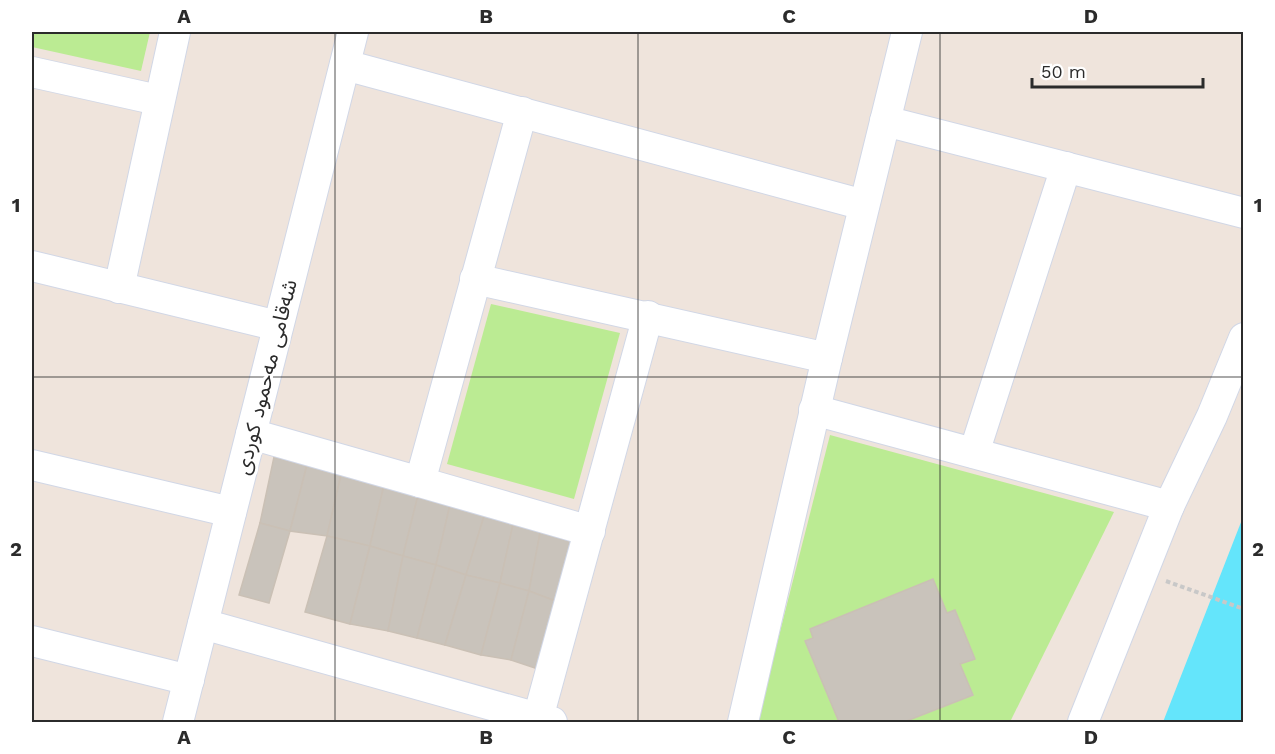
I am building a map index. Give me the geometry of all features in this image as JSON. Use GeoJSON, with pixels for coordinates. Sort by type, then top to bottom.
{"type":"FeatureCollection","features":[{"type":"Feature","properties":{"kind":"street"},"geometry":{"type":"LineString","coordinates":[[119,288],[158,100],[175,32]]}},
{"type":"Feature","properties":{"kind":"street","name":"شەقامی مەحمود کوردی"},"geometry":{"type":"LineString","coordinates":[[178,723],[353,32]]}},
{"type":"Feature","properties":{"kind":"street"},"geometry":{"type":"LineString","coordinates":[[743,723],[826,358],[907,32]]}},
{"type":"Feature","properties":{"kind":"street"},"geometry":{"type":"LineString","coordinates":[[345,64],[864,205]]}},
{"type":"Feature","properties":{"kind":"street"},"geometry":{"type":"LineString","coordinates":[[32,72],[158,100]]}},
{"type":"Feature","properties":{"kind":"street"},"geometry":{"type":"LineString","coordinates":[[420,482],[522,112]]}},
{"type":"Feature","properties":{"kind":"street"},"geometry":{"type":"LineString","coordinates":[[885,121],[1244,213]]}},
{"type":"Feature","properties":{"kind":"street"},"geometry":{"type":"LineString","coordinates":[[974,453],[1066,167]]}},
{"type":"Feature","properties":{"kind":"street"},"geometry":{"type":"LineString","coordinates":[[32,266],[278,326]]}},
{"type":"Feature","properties":{"kind":"street"},"geometry":{"type":"LineString","coordinates":[[475,279],[648,316],[826,358]]}},
{"type":"Feature","properties":{"kind":"street"},"geometry":{"type":"LineString","coordinates":[[203,624],[545,721],[590,531],[648,316]]}},
{"type":"Feature","properties":{"kind":"street"},"geometry":{"type":"LineString","coordinates":[[1083,723],[1169,506],[1212,416],[1244,338]]}},
{"type":"Feature","properties":{"kind":"street"},"geometry":{"type":"LineString","coordinates":[[814,410],[1169,506]]}},
{"type":"Feature","properties":{"kind":"street"},"geometry":{"type":"LineString","coordinates":[[251,434],[590,531]]}},
{"type":"Feature","properties":{"kind":"street"},"geometry":{"type":"LineString","coordinates":[[32,465],[231,512]]}},
{"type":"Feature","properties":{"kind":"street"},"geometry":{"type":"LineString","coordinates":[[32,640],[189,680]]}},
{"type":"Feature","properties":{"kind":"path"},"geometry":{"type":"LineString","coordinates":[[1143,573],[1244,609]]}},
{"type":"Feature","properties":{"kind":"green space"},"geometry":{"type":"Polygon","coordinates":[[[32,32],[150,32],[141,71],[32,47],[32,32]]]}},
{"type":"Feature","properties":{"kind":"green space"},"geometry":{"type":"Polygon","coordinates":[[[491,304],[620,333],[574,499],[447,464],[491,304]]]}},
{"type":"Feature","properties":{"kind":"green space"},"geometry":{"type":"Polygon","coordinates":[[[830,435],[1114,512],[1010,722],[757,722],[830,435]]]}},
{"type":"Feature","properties":{"kind":"water"},"geometry":{"type":"Polygon","coordinates":[[[1243,517],[1243,722],[1163,722],[1243,517]]]}},
{"type":"Feature","properties":{"kind":"building"},"geometry":{"type":"Polygon","coordinates":[[[274,457],[307,465],[290,531],[260,523],[274,457]]]}},
{"type":"Feature","properties":{"kind":"building"},"geometry":{"type":"Polygon","coordinates":[[[307,465],[341,475],[327,536],[290,531],[307,465]]]}},
{"type":"Feature","properties":{"kind":"building"},"geometry":{"type":"Polygon","coordinates":[[[341,475],[384,485],[370,546],[327,536],[341,475]]]}},
{"type":"Feature","properties":{"kind":"building"},"geometry":{"type":"Polygon","coordinates":[[[384,485],[418,495],[403,556],[370,546],[384,485]]]}},
{"type":"Feature","properties":{"kind":"building"},"geometry":{"type":"Polygon","coordinates":[[[418,495],[450,505],[436,565],[403,556],[418,495]]]}},
{"type":"Feature","properties":{"kind":"building"},"geometry":{"type":"Polygon","coordinates":[[[450,505],[485,513],[466,575],[436,565],[450,505]]]}},
{"type":"Feature","properties":{"kind":"building"},"geometry":{"type":"Polygon","coordinates":[[[485,513],[514,520],[500,583],[466,575],[485,513]]]}},
{"type":"Feature","properties":{"kind":"building"},"geometry":{"type":"Polygon","coordinates":[[[514,520],[541,528],[529,591],[500,583],[514,520]]]}},
{"type":"Feature","properties":{"kind":"building"},"geometry":{"type":"Polygon","coordinates":[[[260,523],[290,531],[269,603],[239,595],[260,523]]]}},
{"type":"Feature","properties":{"kind":"building"},"geometry":{"type":"Polygon","coordinates":[[[541,528],[575,537],[558,602],[529,591],[541,528]]]}},
{"type":"Feature","properties":{"kind":"building"},"geometry":{"type":"Polygon","coordinates":[[[327,536],[370,546],[350,624],[305,612],[327,536]]]}},
{"type":"Feature","properties":{"kind":"building"},"geometry":{"type":"Polygon","coordinates":[[[370,546],[403,556],[388,631],[350,624],[370,546]]]}},
{"type":"Feature","properties":{"kind":"building"},"geometry":{"type":"Polygon","coordinates":[[[403,556],[436,565],[417,638],[388,631],[403,556]]]}},
{"type":"Feature","properties":{"kind":"building"},"geometry":{"type":"Polygon","coordinates":[[[436,565],[466,575],[445,645],[417,638],[436,565]]]}},
{"type":"Feature","properties":{"kind":"building"},"geometry":{"type":"Polygon","coordinates":[[[466,575],[500,583],[481,655],[445,645],[466,575]]]}},
{"type":"Feature","properties":{"kind":"building"},"geometry":{"type":"Polygon","coordinates":[[[933,579],[947,613],[955,610],[975,659],[960,664],[973,695],[904,722],[839,722],[805,641],[813,638],[810,629],[933,579]]]}},
{"type":"Feature","properties":{"kind":"building"},"geometry":{"type":"Polygon","coordinates":[[[500,583],[529,591],[511,660],[481,655],[500,583]]]}},
{"type":"Feature","properties":{"kind":"building"},"geometry":{"type":"Polygon","coordinates":[[[529,591],[558,602],[541,670],[511,660],[529,591]]]}}]}
